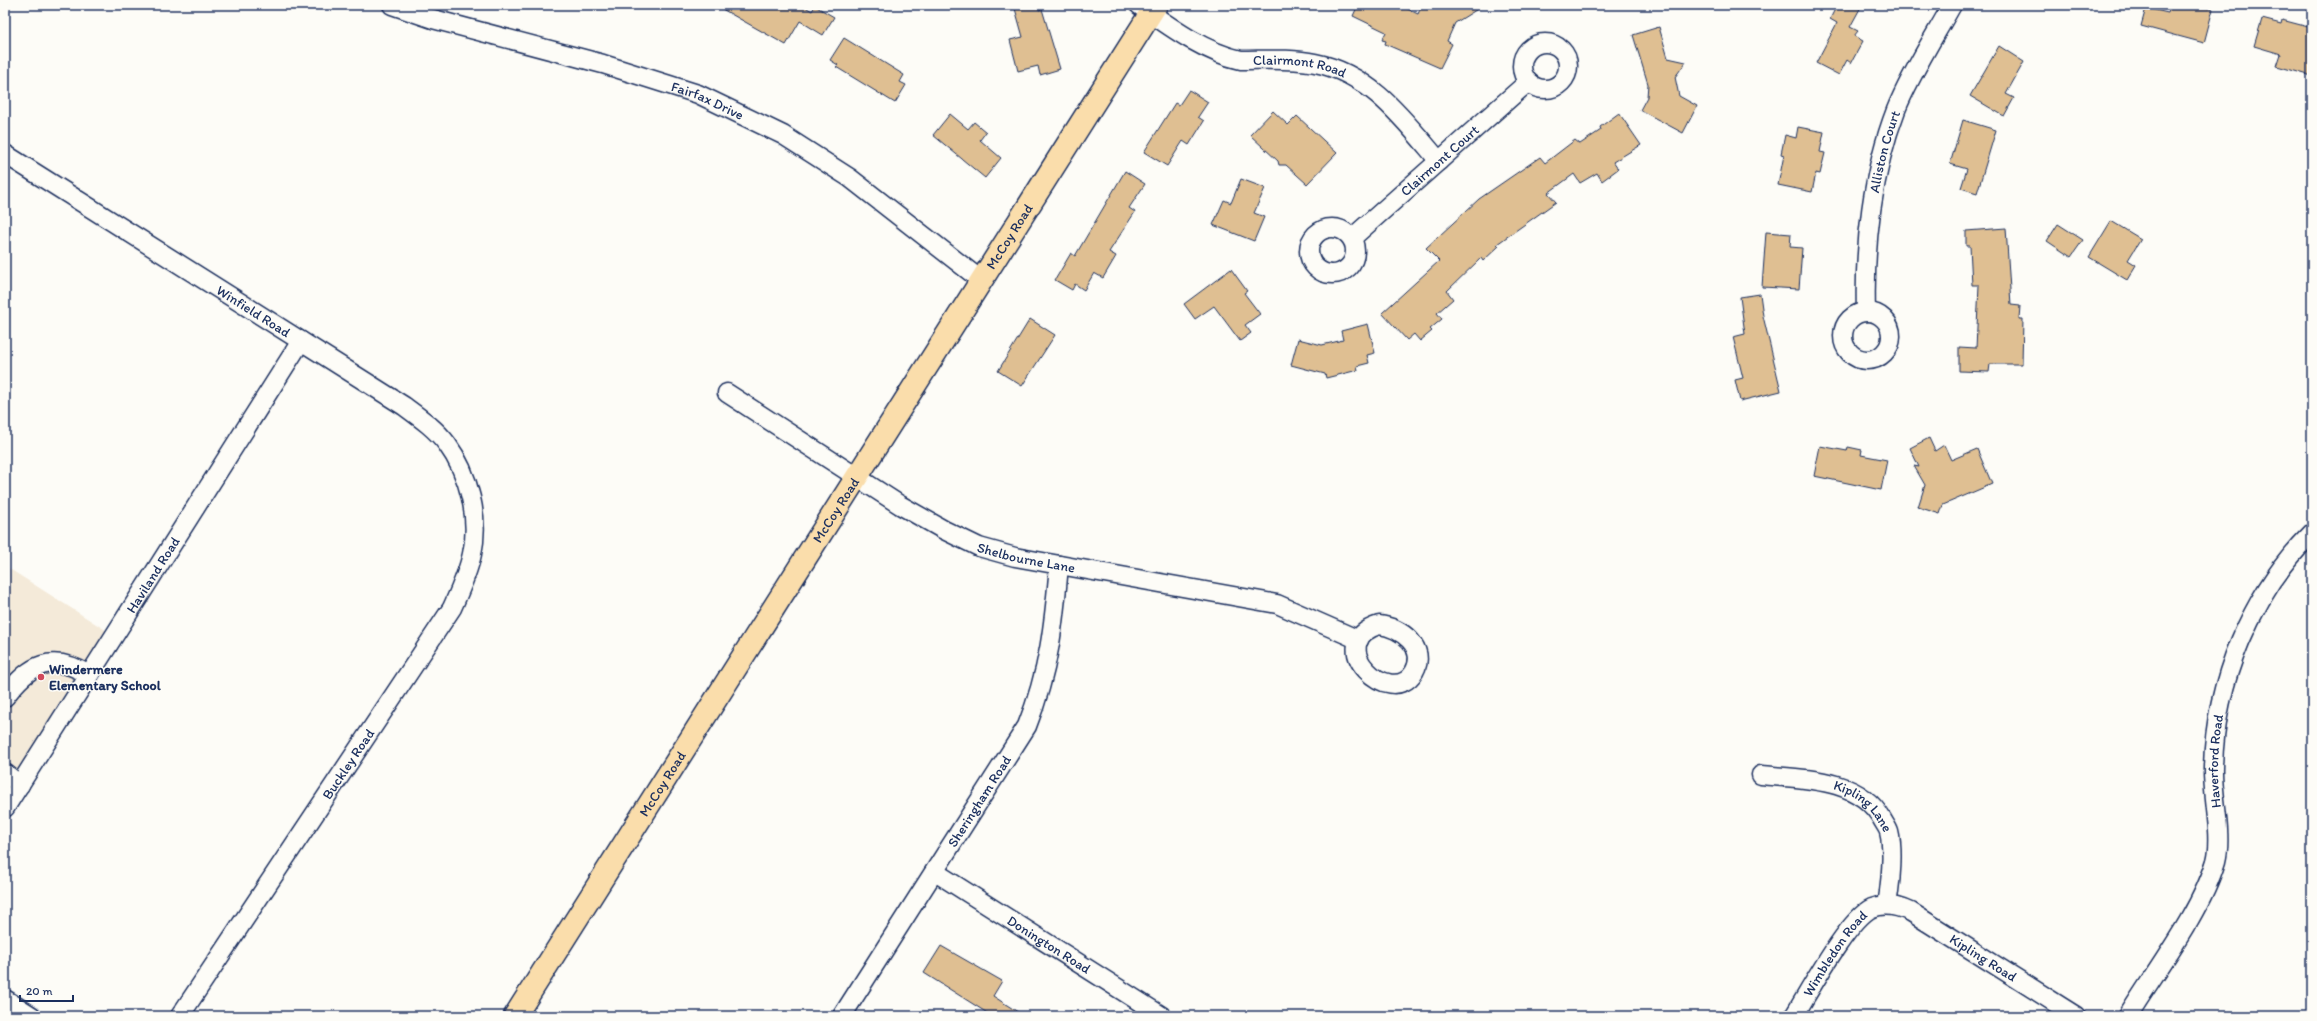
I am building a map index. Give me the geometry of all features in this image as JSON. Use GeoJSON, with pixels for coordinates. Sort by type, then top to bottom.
{"type":"FeatureCollection","features":[{"type":"Feature","properties":{"kind":"main road","name":"McCoy Road"},"geometry":{"type":"LineString","coordinates":[[515,1016],[982,281],[1149,8]]}},
{"type":"Feature","properties":{"kind":"street","name":"Fairfax Drive"},"geometry":{"type":"LineString","coordinates":[[392,5],[415,14],[514,42],[603,64],[698,94],[783,135],[850,178],[982,281]]}},
{"type":"Feature","properties":{"kind":"street","name":"Alliston Court"},"geometry":{"type":"LineString","coordinates":[[1866,312],[1870,231],[1875,185],[1884,147],[1896,110],[1952,5]]}},
{"type":"Feature","properties":{"kind":"street","name":"Clairmont Road"},"geometry":{"type":"LineString","coordinates":[[1149,8],[1180,33],[1230,58],[1241,60],[1314,62],[1343,72],[1373,89],[1393,106],[1439,161]]}},
{"type":"Feature","properties":{"kind":"street","name":"Clairmont Court"},"geometry":{"type":"LineString","coordinates":[[1352,238],[1528,82]]}},
{"type":"Feature","properties":{"kind":"street","name":"Winfield Road"},"geometry":{"type":"LineString","coordinates":[[5,154],[404,406],[428,424],[447,444],[462,470],[471,497]]}},
{"type":"Feature","properties":{"kind":"street","name":"Haviland Road"},"geometry":{"type":"LineString","coordinates":[[5,808],[301,341]]}},
{"type":"Feature","properties":{"kind":"street","name":"Shelbourne Lane"},"geometry":{"type":"LineString","coordinates":[[727,393],[900,505],[960,539],[979,547],[1015,557],[1277,604],[1359,640]]}},
{"type":"Feature","properties":{"kind":"street","name":"Buckley Road"},"geometry":{"type":"LineString","coordinates":[[180,1016],[452,608],[464,582],[472,554],[476,527],[471,497]]}},
{"type":"Feature","properties":{"kind":"street","name":"Haverford Road"},"geometry":{"type":"LineString","coordinates":[[2128,1016],[2195,909],[2208,884],[2216,859],[2217,832],[2213,768],[2216,727],[2225,685],[2239,644],[2257,605],[2278,572],[2312,533]]}},
{"type":"Feature","properties":{"kind":"street","name":"Sheringham Road"},"geometry":{"type":"LineString","coordinates":[[842,1016],[1027,726],[1034,708],[1051,649],[1059,565]]}},
{"type":"Feature","properties":{"kind":"street"},"geometry":{"type":"LineString","coordinates":[[5,697],[19,678],[40,665],[58,663],[76,667],[89,675]]}},
{"type":"Feature","properties":{"kind":"street"},"geometry":{"type":"LineString","coordinates":[[5,774],[20,785]]}},
{"type":"Feature","properties":{"kind":"street","name":"Kipling Lane"},"geometry":{"type":"LineString","coordinates":[[1761,775],[1825,782],[1859,796],[1878,811],[1889,832],[1890,882],[1887,905]]}},
{"type":"Feature","properties":{"kind":"street","name":"Donington Road"},"geometry":{"type":"LineString","coordinates":[[935,872],[1162,1016]]}},
{"type":"Feature","properties":{"kind":"street","name":"Wimbledon Road"},"geometry":{"type":"LineString","coordinates":[[1794,1016],[1850,927],[1872,908],[1887,905]]}},
{"type":"Feature","properties":{"kind":"street","name":"Kipling Road"},"geometry":{"type":"LineString","coordinates":[[1887,905],[1898,907],[1910,912],[2076,1016]]}},
{"type":"Feature","properties":{"kind":"street"},"geometry":{"type":"LineString","coordinates":[[5,999],[32,1016]]}},
{"type":"Feature","properties":{"kind":"shaded area","name":"Windermere Elementary School"},"geometry":{"type":"Polygon","coordinates":[[[5,566],[107,631],[5,790],[5,566]]]}},
{"type":"Feature","properties":{"kind":"building"},"geometry":{"type":"Polygon","coordinates":[[[715,5],[802,5],[812,11],[815,6],[834,17],[823,35],[800,21],[786,45],[715,5]]]}},
{"type":"Feature","properties":{"kind":"building"},"geometry":{"type":"Polygon","coordinates":[[[1014,5],[1038,5],[1039,10],[1042,9],[1060,69],[1040,75],[1038,66],[1018,71],[1010,40],[1023,37],[1014,5]]]}},
{"type":"Feature","properties":{"kind":"building"},"geometry":{"type":"Polygon","coordinates":[[[1358,5],[1399,5],[1418,14],[1422,5],[1484,5],[1455,23],[1447,41],[1452,44],[1440,68],[1385,44],[1386,41],[1382,40],[1386,32],[1353,16],[1358,5]]]}},
{"type":"Feature","properties":{"kind":"building"},"geometry":{"type":"Polygon","coordinates":[[[1837,5],[1862,5],[1850,27],[1858,31],[1854,36],[1863,41],[1851,63],[1847,60],[1839,75],[1816,63],[1837,23],[1830,19],[1837,5]]]}},
{"type":"Feature","properties":{"kind":"building"},"geometry":{"type":"Polygon","coordinates":[[[2171,5],[2199,5],[2213,9],[2204,43],[2141,26],[2146,8],[2168,13],[2171,5]]]}},
{"type":"Feature","properties":{"kind":"building"},"geometry":{"type":"Polygon","coordinates":[[[2262,19],[2281,24],[2282,20],[2312,28],[2312,76],[2277,66],[2281,54],[2254,46],[2262,19]]]}},
{"type":"Feature","properties":{"kind":"building"},"geometry":{"type":"Polygon","coordinates":[[[1659,27],[1668,58],[1686,62],[1675,77],[1679,96],[1697,106],[1683,133],[1640,110],[1647,97],[1648,84],[1633,35],[1659,27]]]}},
{"type":"Feature","properties":{"kind":"building"},"geometry":{"type":"Polygon","coordinates":[[[844,38],[904,75],[900,82],[906,85],[895,103],[836,67],[838,65],[830,60],[844,38]]]}},
{"type":"Feature","properties":{"kind":"building"},"geometry":{"type":"Polygon","coordinates":[[[1999,46],[2024,62],[2006,94],[2014,98],[2004,116],[1970,96],[1999,46]]]}},
{"type":"Feature","properties":{"kind":"building"},"geometry":{"type":"Polygon","coordinates":[[[1189,90],[1208,102],[1198,117],[1204,121],[1189,145],[1183,141],[1167,166],[1144,152],[1175,103],[1179,105],[1189,90]]]}},
{"type":"Feature","properties":{"kind":"building"},"geometry":{"type":"Polygon","coordinates":[[[1273,111],[1288,125],[1297,116],[1337,153],[1307,184],[1286,165],[1279,165],[1278,161],[1250,135],[1273,111]]]}},
{"type":"Feature","properties":{"kind":"building"},"geometry":{"type":"Polygon","coordinates":[[[1619,113],[1641,145],[1613,162],[1618,169],[1602,181],[1597,173],[1580,183],[1574,174],[1548,193],[1556,202],[1497,244],[1499,246],[1483,261],[1481,258],[1447,291],[1453,299],[1437,313],[1442,319],[1430,329],[1432,331],[1420,341],[1414,334],[1407,340],[1382,313],[1439,261],[1426,248],[1479,199],[1540,157],[1545,163],[1575,140],[1580,144],[1601,130],[1600,127],[1619,113]]]}},
{"type":"Feature","properties":{"kind":"building"},"geometry":{"type":"Polygon","coordinates":[[[950,114],[968,129],[974,122],[986,132],[980,140],[1001,158],[985,178],[933,135],[950,114]]]}},
{"type":"Feature","properties":{"kind":"building"},"geometry":{"type":"Polygon","coordinates":[[[1963,120],[1996,130],[1977,193],[1961,188],[1967,169],[1950,164],[1963,120]]]}},
{"type":"Feature","properties":{"kind":"building"},"geometry":{"type":"Polygon","coordinates":[[[1798,127],[1824,132],[1820,152],[1825,153],[1820,174],[1816,173],[1812,192],[1778,185],[1784,155],[1781,154],[1785,135],[1796,138],[1798,127]]]}},
{"type":"Feature","properties":{"kind":"building"},"geometry":{"type":"Polygon","coordinates":[[[1125,171],[1145,184],[1129,208],[1135,212],[1109,252],[1116,256],[1103,278],[1094,273],[1084,290],[1075,284],[1072,290],[1055,280],[1071,253],[1075,256],[1125,171]]]}},
{"type":"Feature","properties":{"kind":"building"},"geometry":{"type":"Polygon","coordinates":[[[1241,179],[1265,188],[1254,213],[1264,217],[1254,241],[1213,225],[1224,200],[1231,203],[1241,179]]]}},
{"type":"Feature","properties":{"kind":"building"},"geometry":{"type":"Polygon","coordinates":[[[2111,221],[2141,239],[2128,260],[2136,265],[2127,280],[2089,257],[2111,221]]]}},
{"type":"Feature","properties":{"kind":"building"},"geometry":{"type":"Polygon","coordinates":[[[2058,224],[2083,240],[2071,257],[2047,241],[2058,224]]]}},
{"type":"Feature","properties":{"kind":"building"},"geometry":{"type":"Polygon","coordinates":[[[2006,228],[2011,305],[2020,306],[2019,319],[2023,319],[2022,364],[1990,364],[1989,372],[1959,371],[1959,347],[1976,348],[1979,285],[1972,285],[1970,246],[1966,246],[1966,231],[2006,228]]]}},
{"type":"Feature","properties":{"kind":"building"},"geometry":{"type":"Polygon","coordinates":[[[1766,232],[1791,234],[1790,247],[1802,248],[1799,289],[1762,287],[1766,232]]]}},
{"type":"Feature","properties":{"kind":"building"},"geometry":{"type":"Polygon","coordinates":[[[1231,269],[1247,291],[1244,293],[1260,314],[1245,325],[1251,333],[1240,341],[1214,306],[1195,319],[1184,304],[1231,269]]]}},
{"type":"Feature","properties":{"kind":"building"},"geometry":{"type":"Polygon","coordinates":[[[1760,294],[1763,316],[1781,391],[1740,401],[1735,380],[1743,378],[1733,337],[1745,334],[1740,297],[1760,294]]]}},
{"type":"Feature","properties":{"kind":"building"},"geometry":{"type":"Polygon","coordinates":[[[1030,319],[1055,335],[1022,386],[998,371],[1030,319]]]}},
{"type":"Feature","properties":{"kind":"building"},"geometry":{"type":"Polygon","coordinates":[[[1368,324],[1375,353],[1367,355],[1369,363],[1357,366],[1358,370],[1326,378],[1325,374],[1291,365],[1298,339],[1322,345],[1343,340],[1341,331],[1368,324]]]}},
{"type":"Feature","properties":{"kind":"building"},"geometry":{"type":"Polygon","coordinates":[[[1929,438],[1935,451],[1944,445],[1951,460],[1977,449],[1992,484],[1943,505],[1940,514],[1918,507],[1925,485],[1914,466],[1919,467],[1910,448],[1929,438]]]}},
{"type":"Feature","properties":{"kind":"building"},"geometry":{"type":"Polygon","coordinates":[[[1820,446],[1847,451],[1848,447],[1862,450],[1861,455],[1887,460],[1881,490],[1814,476],[1820,446]]]}},
{"type":"Feature","properties":{"kind":"building"},"geometry":{"type":"Polygon","coordinates":[[[941,946],[1002,981],[993,996],[1024,1016],[992,1016],[924,973],[941,946]]]}},
{"type":"Feature","properties":{"kind":"place","name":"Windermere Elementary School"},"geometry":{"type":"Point","coordinates":[41,677]}}]}
